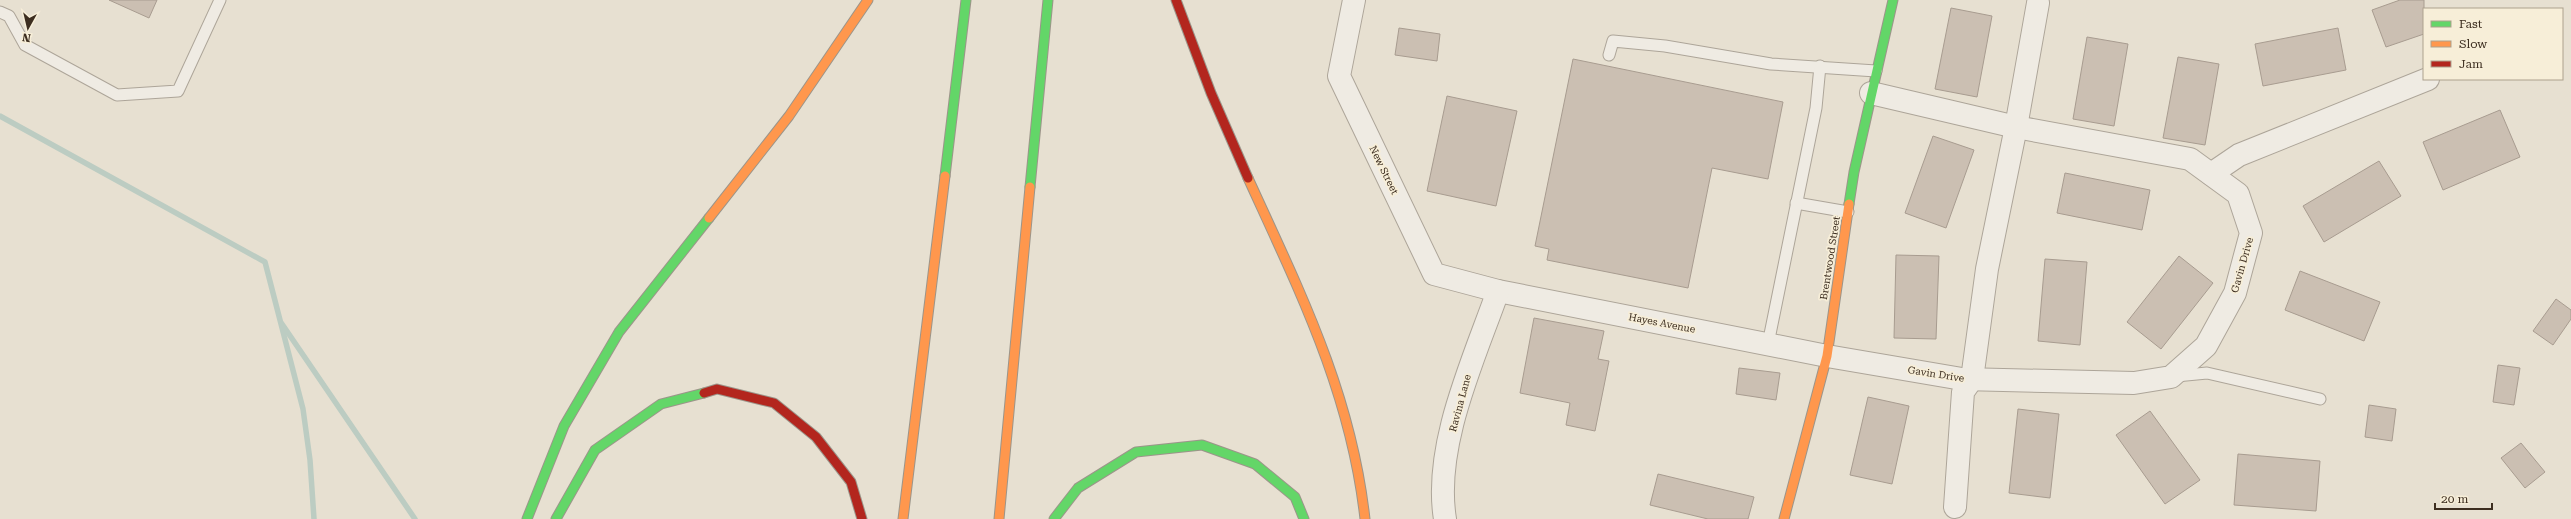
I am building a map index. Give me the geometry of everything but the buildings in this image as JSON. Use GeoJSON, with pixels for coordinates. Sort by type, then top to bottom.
{"type":"FeatureCollection","features":[{"type":"Feature","properties":{"kind":"main road"},"geometry":{"type":"LineString","coordinates":[[527,519],[564,426],[619,332],[790,116],[868,0]]}},
{"type":"Feature","properties":{"kind":"main road"},"geometry":{"type":"LineString","coordinates":[[903,519],[966,0]]}},
{"type":"Feature","properties":{"kind":"main road"},"geometry":{"type":"LineString","coordinates":[[999,519],[1048,0]]}},
{"type":"Feature","properties":{"kind":"main road"},"geometry":{"type":"LineString","coordinates":[[1176,0],[1191,46],[1334,371],[1351,427],[1362,481],[1365,519]]}},
{"type":"Feature","properties":{"kind":"main road","name":"Brentwood Street"},"geometry":{"type":"LineString","coordinates":[[1784,519],[1827,356],[1854,172],[1893,0]]}},
{"type":"Feature","properties":{"kind":"main road"},"geometry":{"type":"LineString","coordinates":[[556,519],[569,492],[595,450],[661,404],[716,390],[774,403],[816,437],[851,482],[862,519]]}},
{"type":"Feature","properties":{"kind":"main road"},"geometry":{"type":"LineString","coordinates":[[1054,519],[1078,488],[1136,452],[1202,445],[1255,464],[1295,497],[1304,519]]}},
{"type":"Feature","properties":{"kind":"street","name":"New Street"},"geometry":{"type":"LineString","coordinates":[[1354,0],[1339,76],[1434,274],[1498,291]]}},
{"type":"Feature","properties":{"kind":"street"},"geometry":{"type":"LineString","coordinates":[[1955,507],[1964,392],[1972,379],[1987,269],[2016,127],[2038,4]]}},
{"type":"Feature","properties":{"kind":"street"},"geometry":{"type":"LineString","coordinates":[[2211,174],[2239,155],[2426,80]]}},
{"type":"Feature","properties":{"kind":"street","name":"Gavin Drive"},"geometry":{"type":"LineString","coordinates":[[1827,356],[1962,379],[2134,383],[2171,377],[2206,346],[2210,339],[2235,293],[2251,233],[2238,194],[2190,159],[2016,127],[1871,94]]}},
{"type":"Feature","properties":{"kind":"street","name":"Hayes Avenue"},"geometry":{"type":"LineString","coordinates":[[1498,291],[1827,356]]}},
{"type":"Feature","properties":{"kind":"street","name":"Ravina Lane"},"geometry":{"type":"LineString","coordinates":[[1445,519],[1442,502],[1448,449],[1460,395],[1498,291]]}},
{"type":"Feature","properties":{"kind":"lane"},"geometry":{"type":"LineString","coordinates":[[0,12],[9,16],[25,45],[117,95],[178,91],[220,0]]}},
{"type":"Feature","properties":{"kind":"lane"},"geometry":{"type":"LineString","coordinates":[[1609,55],[1612,41],[1673,47],[1771,64],[1820,66],[1876,71]]}},
{"type":"Feature","properties":{"kind":"lane"},"geometry":{"type":"LineString","coordinates":[[1768,344],[1816,108],[1820,66]]}},
{"type":"Feature","properties":{"kind":"lane"},"geometry":{"type":"LineString","coordinates":[[1796,203],[1848,212]]}},
{"type":"Feature","properties":{"kind":"lane"},"geometry":{"type":"LineString","coordinates":[[2171,377],[2207,373],[2320,399]]}},
{"type":"Feature","properties":{"kind":"waterway"},"geometry":{"type":"LineString","coordinates":[[0,116],[265,262],[303,409],[310,460],[314,519]]}},
{"type":"Feature","properties":{"kind":"waterway"},"geometry":{"type":"LineString","coordinates":[[282,324],[415,519]]}},
{"type":"Feature","properties":{"kind":"traffic: fast"},"geometry":{"type":"LineString","coordinates":[[945,176],[966,0]]}},
{"type":"Feature","properties":{"kind":"traffic: fast"},"geometry":{"type":"LineString","coordinates":[[1030,187],[1048,0]]}},
{"type":"Feature","properties":{"kind":"traffic: fast"},"geometry":{"type":"LineString","coordinates":[[1849,204],[1854,172],[1893,0]]}},
{"type":"Feature","properties":{"kind":"traffic: fast"},"geometry":{"type":"LineString","coordinates":[[527,519],[564,426],[619,332],[709,218]]}},
{"type":"Feature","properties":{"kind":"traffic: fast"},"geometry":{"type":"LineString","coordinates":[[556,519],[595,450],[661,404],[704,393]]}},
{"type":"Feature","properties":{"kind":"traffic: fast"},"geometry":{"type":"LineString","coordinates":[[1054,519],[1078,488],[1136,452],[1202,445],[1255,464],[1295,497],[1304,519]]}},
{"type":"Feature","properties":{"kind":"traffic: slow"},"geometry":{"type":"LineString","coordinates":[[709,218],[789,116],[868,0]]}},
{"type":"Feature","properties":{"kind":"traffic: slow"},"geometry":{"type":"LineString","coordinates":[[903,519],[945,176]]}},
{"type":"Feature","properties":{"kind":"traffic: slow"},"geometry":{"type":"LineString","coordinates":[[1248,178],[1304,303],[1336,386],[1358,473],[1365,519]]}},
{"type":"Feature","properties":{"kind":"traffic: slow"},"geometry":{"type":"LineString","coordinates":[[999,519],[1030,187]]}},
{"type":"Feature","properties":{"kind":"traffic: slow"},"geometry":{"type":"LineString","coordinates":[[1784,519],[1827,356],[1849,204]]}},
{"type":"Feature","properties":{"kind":"traffic: jam"},"geometry":{"type":"LineString","coordinates":[[1176,0],[1211,93],[1248,178]]}},
{"type":"Feature","properties":{"kind":"traffic: jam"},"geometry":{"type":"LineString","coordinates":[[704,393],[717,389],[774,403],[816,437],[851,482],[862,519]]}}]}
